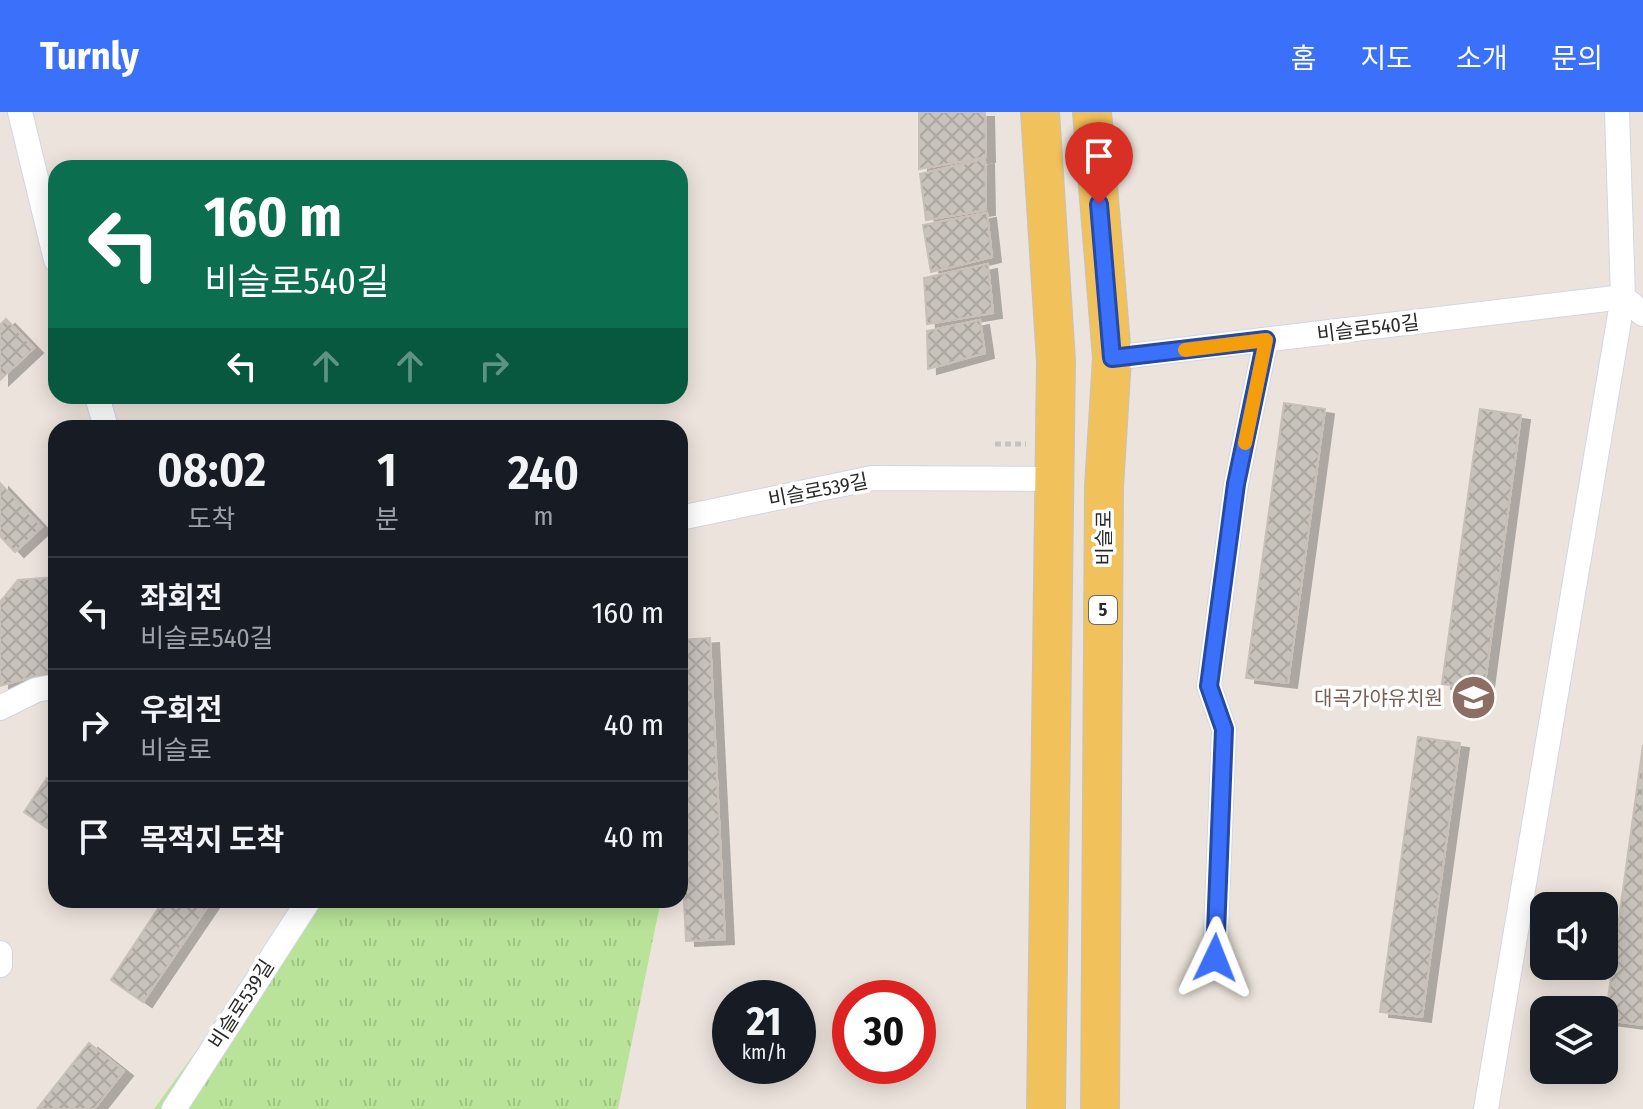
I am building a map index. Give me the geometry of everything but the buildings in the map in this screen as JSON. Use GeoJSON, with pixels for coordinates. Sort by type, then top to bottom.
{"type":"FeatureCollection","features":[{"type":"Feature","properties":{"kind":"main road"},"geometry":{"type":"LineString","coordinates":[[1040,112],[1056,361],[1046,1109]]}},
{"type":"Feature","properties":{"kind":"main road","name":"비슬로"},"geometry":{"type":"LineString","coordinates":[[1092,112],[1112,358],[1104,487],[1100,1109]]}},
{"type":"Feature","properties":{"kind":"street"},"geometry":{"type":"LineString","coordinates":[[20,112],[48,227]]}},
{"type":"Feature","properties":{"kind":"street"},"geometry":{"type":"LineString","coordinates":[[1486,1109],[1623,297],[1617,112]]}},
{"type":"Feature","properties":{"kind":"street"},"geometry":{"type":"LineString","coordinates":[[1623,297],[1643,314]]}},
{"type":"Feature","properties":{"kind":"street","name":"비슬로540길"},"geometry":{"type":"LineString","coordinates":[[1112,358],[1623,297]]}},
{"type":"Feature","properties":{"kind":"street"},"geometry":{"type":"LineString","coordinates":[[1215,958],[1224,729],[1209,686],[1236,484],[1266,340]]}},
{"type":"Feature","properties":{"kind":"street","name":"비슬로539길"},"geometry":{"type":"LineString","coordinates":[[688,516],[872,478],[1054,479]]}},
{"type":"Feature","properties":{"kind":"street"},"geometry":{"type":"LineString","coordinates":[[0,708],[36,690],[48,688]]}},
{"type":"Feature","properties":{"kind":"street","name":"비슬로539길"},"geometry":{"type":"LineString","coordinates":[[174,1109],[304,908]]}},
{"type":"Feature","properties":{"kind":"street"},"geometry":{"type":"LineString","coordinates":[[0,953],[0,965]]}},
{"type":"Feature","properties":{"kind":"green space"},"geometry":{"type":"Polygon","coordinates":[[[300,908],[659,908],[618,1109],[154,1109],[300,908]]]}},
{"type":"Feature","properties":{"kind":"slow traffic"},"geometry":{"type":"LineString","coordinates":[[1185,350],[1266,340],[1245,443]]}},
{"type":"Feature","properties":{"kind":"place","name":"대곡가야유치원"},"geometry":{"type":"Point","coordinates":[1474,698]}},
{"type":"Feature","properties":{"kind":"route"},"geometry":{"type":"LineString","coordinates":[[1099,204],[1112,358],[1266,340],[1236,484],[1209,686],[1224,729],[1215,958]]}}]}
